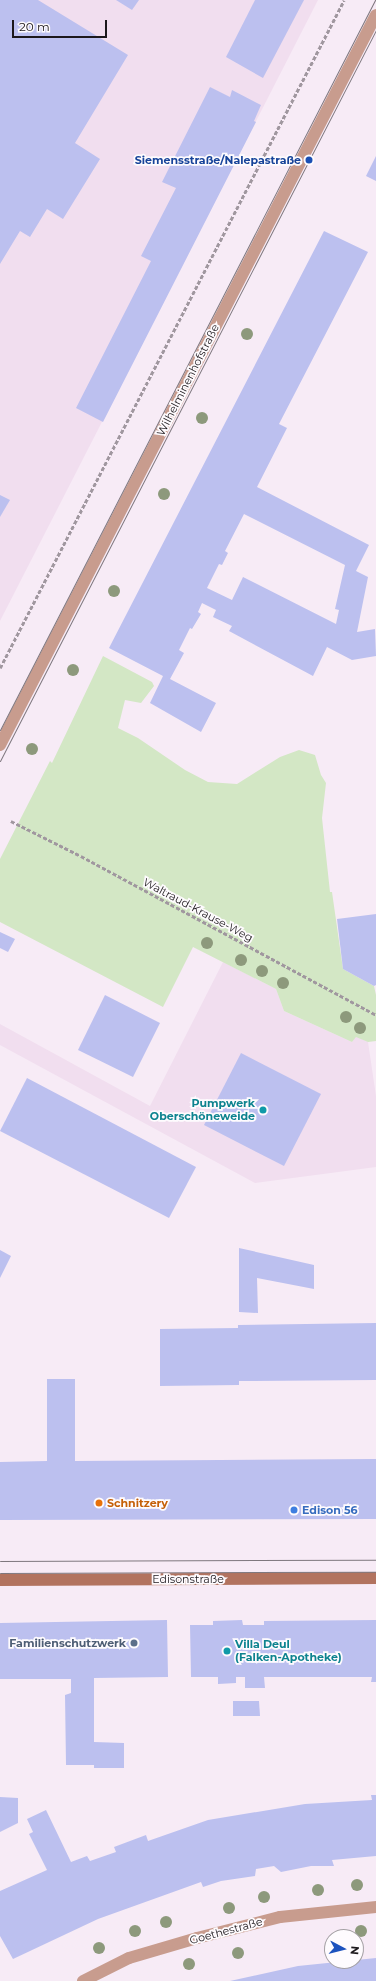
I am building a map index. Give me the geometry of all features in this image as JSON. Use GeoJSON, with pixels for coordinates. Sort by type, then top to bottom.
{"type":"FeatureCollection","features":[{"type":"Feature","properties":{"kind":"main road","name":"Edisonstraße"},"geometry":{"type":"LineString","coordinates":[[0,1580],[376,1578]]}},
{"type":"Feature","properties":{"kind":"street","name":"Wilhelminenhofstraße"},"geometry":{"type":"LineString","coordinates":[[0,745],[376,15]]}},
{"type":"Feature","properties":{"kind":"street","name":"Goethestraße"},"geometry":{"type":"LineString","coordinates":[[83,1981],[129,1958],[197,1938],[280,1917],[376,1907]]}},
{"type":"Feature","properties":{"kind":"path"},"geometry":{"type":"LineString","coordinates":[[0,668],[344,0]]}},
{"type":"Feature","properties":{"kind":"path","name":"Waltraud-Krause-Weg"},"geometry":{"type":"LineString","coordinates":[[11,821],[81,856],[376,1015]]}},
{"type":"Feature","properties":{"kind":"shaded area"},"geometry":{"type":"Polygon","coordinates":[[[0,0],[318,0],[0,621],[0,0]]]}},
{"type":"Feature","properties":{"kind":"shaded area"},"geometry":{"type":"Polygon","coordinates":[[[223,962],[276,989],[284,1011],[352,1042],[356,1036],[368,1042],[376,1096],[376,1167],[255,1183],[0,1045],[0,1024],[150,1106],[223,962]]]}},
{"type":"Feature","properties":{"kind":"green space"},"geometry":{"type":"Polygon","coordinates":[[[103,656],[152,682],[154,686],[141,703],[125,700],[118,728],[138,738],[185,770],[208,782],[237,784],[280,757],[299,750],[315,755],[321,775],[326,783],[322,818],[330,892],[332,892],[343,969],[374,986],[376,995],[376,1041],[368,1042],[356,1037],[352,1042],[284,1011],[276,989],[193,947],[163,1007],[0,922],[0,859],[50,761],[52,763],[103,656]]]}},
{"type":"Feature","properties":{"kind":"building"},"geometry":{"type":"Polygon","coordinates":[[[0,0],[38,0],[128,55],[75,143],[100,159],[63,219],[47,209],[30,237],[20,231],[0,264],[0,0]]]}},
{"type":"Feature","properties":{"kind":"building"},"geometry":{"type":"Polygon","coordinates":[[[116,0],[139,0],[132,10],[116,0]]]}},
{"type":"Feature","properties":{"kind":"building"},"geometry":{"type":"Polygon","coordinates":[[[255,0],[304,0],[263,78],[226,57],[255,0]]]}},
{"type":"Feature","properties":{"kind":"building"},"geometry":{"type":"Polygon","coordinates":[[[210,87],[230,97],[232,90],[261,105],[254,121],[256,122],[103,422],[76,408],[151,261],[141,256],[176,188],[162,182],[210,87]]]}},
{"type":"Feature","properties":{"kind":"building"},"geometry":{"type":"Polygon","coordinates":[[[376,156],[376,181],[366,176],[376,156]]]}},
{"type":"Feature","properties":{"kind":"building"},"geometry":{"type":"Polygon","coordinates":[[[324,231],[368,252],[279,424],[287,428],[257,487],[369,545],[356,571],[368,577],[357,632],[375,629],[376,656],[352,660],[327,647],[313,676],[229,631],[232,626],[213,617],[216,610],[202,603],[198,612],[201,614],[192,629],[190,628],[179,650],[184,653],[170,679],[216,703],[201,732],[150,703],[163,676],[109,648],[324,231]],[[244,514],[225,551],[228,553],[222,565],[219,564],[207,588],[232,600],[243,577],[336,624],[339,610],[335,609],[345,565],[244,514]]]}},
{"type":"Feature","properties":{"kind":"building"},"geometry":{"type":"Polygon","coordinates":[[[0,495],[10,500],[0,517],[0,495]]]}},
{"type":"Feature","properties":{"kind":"building"},"geometry":{"type":"Polygon","coordinates":[[[376,914],[376,985],[374,986],[343,969],[337,919],[376,914]]]}},
{"type":"Feature","properties":{"kind":"building"},"geometry":{"type":"Polygon","coordinates":[[[0,932],[15,939],[8,952],[0,948],[0,932]]]}},
{"type":"Feature","properties":{"kind":"building"},"geometry":{"type":"Polygon","coordinates":[[[105,995],[160,1023],[133,1077],[78,1050],[105,995]]]}},
{"type":"Feature","properties":{"kind":"building","name":"Pumpwerk Oberschöneweide"},"geometry":{"type":"Polygon","coordinates":[[[241,1053],[321,1094],[284,1166],[204,1125],[241,1053]]]}},
{"type":"Feature","properties":{"kind":"building"},"geometry":{"type":"Polygon","coordinates":[[[27,1078],[196,1167],[169,1218],[0,1131],[27,1078]]]}},
{"type":"Feature","properties":{"kind":"building"},"geometry":{"type":"Polygon","coordinates":[[[239,1248],[314,1265],[314,1289],[257,1278],[258,1313],[239,1312],[239,1248]]]}},
{"type":"Feature","properties":{"kind":"building"},"geometry":{"type":"Polygon","coordinates":[[[0,1250],[11,1256],[0,1278],[0,1250]]]}},
{"type":"Feature","properties":{"kind":"building"},"geometry":{"type":"Polygon","coordinates":[[[376,1323],[376,1380],[239,1381],[239,1385],[160,1386],[160,1329],[238,1328],[238,1325],[376,1323]]]}},
{"type":"Feature","properties":{"kind":"building"},"geometry":{"type":"Polygon","coordinates":[[[47,1379],[75,1379],[75,1461],[376,1459],[376,1519],[0,1520],[0,1462],[47,1461],[47,1379]]]}},
{"type":"Feature","properties":{"kind":"building"},"geometry":{"type":"Polygon","coordinates":[[[167,1620],[168,1677],[94,1678],[94,1742],[124,1743],[124,1768],[94,1768],[94,1765],[66,1765],[65,1695],[71,1693],[71,1679],[0,1679],[0,1623],[167,1620]]]}},
{"type":"Feature","properties":{"kind":"building"},"geometry":{"type":"Polygon","coordinates":[[[242,1620],[243,1625],[264,1625],[264,1621],[376,1620],[376,1682],[371,1682],[372,1677],[264,1677],[265,1688],[245,1688],[245,1677],[236,1677],[236,1683],[218,1684],[218,1677],[191,1677],[190,1625],[213,1625],[213,1621],[242,1620]]]}},
{"type":"Feature","properties":{"kind":"building"},"geometry":{"type":"Polygon","coordinates":[[[233,1701],[259,1701],[260,1716],[233,1716],[233,1701]]]}},
{"type":"Feature","properties":{"kind":"building"},"geometry":{"type":"Polygon","coordinates":[[[371,1795],[376,1795],[376,1856],[332,1860],[334,1866],[311,1866],[281,1872],[274,1866],[256,1869],[255,1876],[221,1881],[203,1887],[201,1882],[98,1919],[13,1959],[0,1936],[0,1891],[47,1870],[29,1834],[33,1832],[27,1819],[46,1810],[71,1862],[87,1856],[90,1861],[116,1852],[114,1847],[146,1835],[148,1841],[208,1820],[305,1804],[372,1800],[371,1795]]]}},
{"type":"Feature","properties":{"kind":"building"},"geometry":{"type":"Polygon","coordinates":[[[0,1797],[18,1798],[18,1823],[0,1832],[0,1797]]]}},
{"type":"Feature","properties":{"kind":"building"},"geometry":{"type":"Polygon","coordinates":[[[376,1958],[376,1981],[230,1981],[298,1966],[324,1963],[324,1969],[364,1969],[364,1959],[376,1958]]]}},
{"type":"Feature","properties":{"kind":"tram line"},"geometry":{"type":"LineString","coordinates":[[0,730],[375,0]]}},
{"type":"Feature","properties":{"kind":"tram line"},"geometry":{"type":"LineString","coordinates":[[0,761],[376,30]]}},
{"type":"Feature","properties":{"kind":"tram line"},"geometry":{"type":"LineString","coordinates":[[0,1561],[376,1560]]}},
{"type":"Feature","properties":{"kind":"tram line"},"geometry":{"type":"LineString","coordinates":[[0,1573],[376,1572]]}},
{"type":"Feature","properties":{"kind":"place","name":"Siemensstraße/Nalepastraße"},"geometry":{"type":"Point","coordinates":[309,160]}},
{"type":"Feature","properties":{"kind":"place","name":"Pumpwerk Oberschöneweide"},"geometry":{"type":"Point","coordinates":[263,1110]}},
{"type":"Feature","properties":{"kind":"place","name":"Schnitzery"},"geometry":{"type":"Point","coordinates":[99,1503]}},
{"type":"Feature","properties":{"kind":"place","name":"Edison 56"},"geometry":{"type":"Point","coordinates":[294,1510]}},
{"type":"Feature","properties":{"kind":"place","name":"Familienschutzwerk"},"geometry":{"type":"Point","coordinates":[134,1643]}},
{"type":"Feature","properties":{"kind":"place","name":"Villa Deul (Falken-Apotheke)"},"geometry":{"type":"Point","coordinates":[227,1651]}}]}
